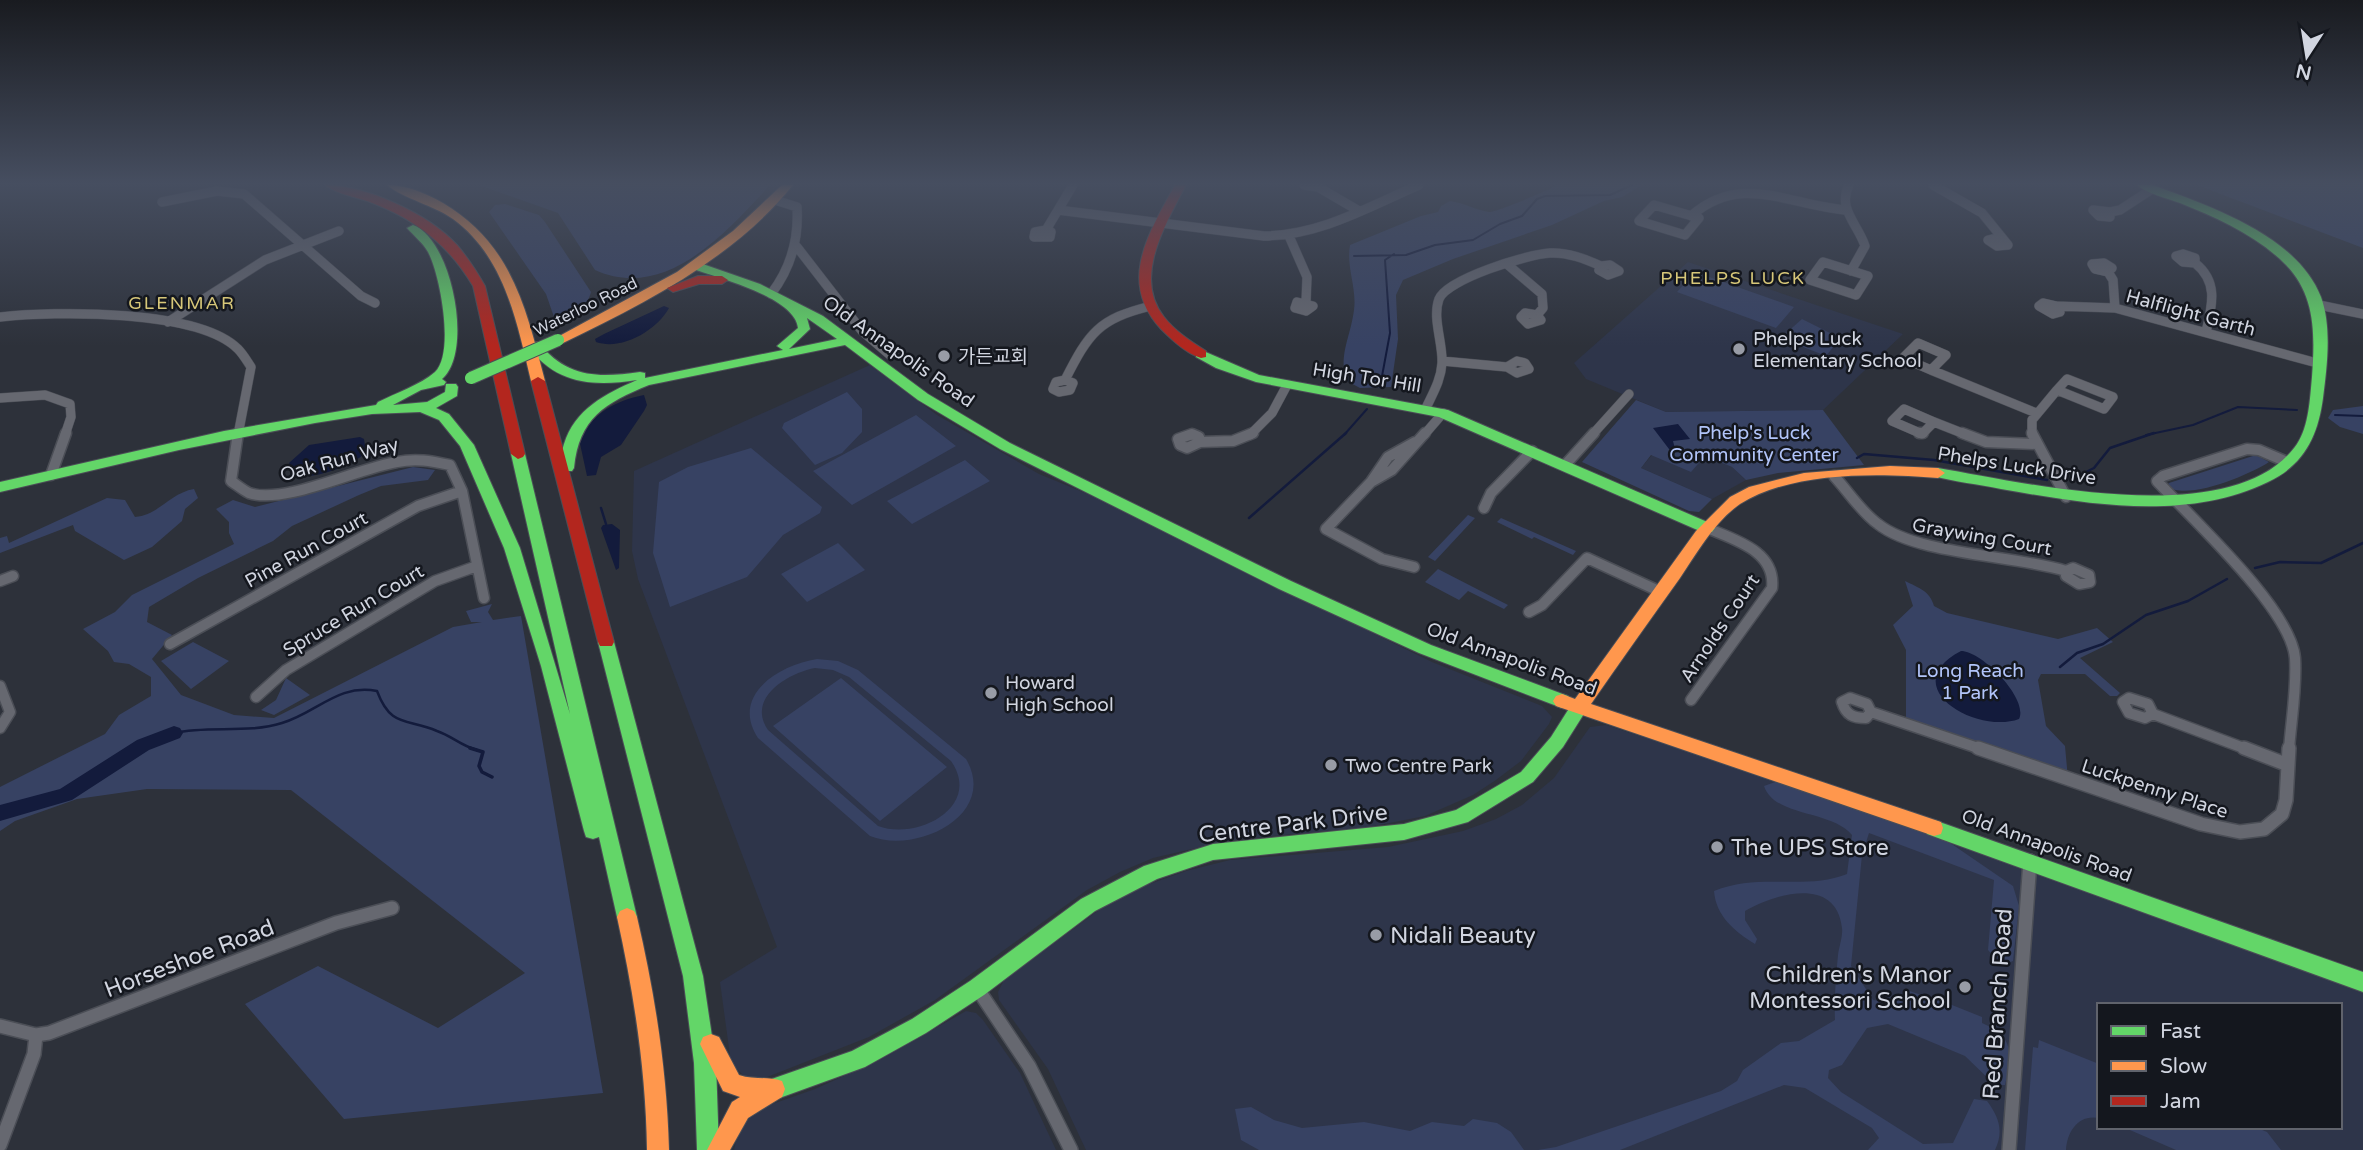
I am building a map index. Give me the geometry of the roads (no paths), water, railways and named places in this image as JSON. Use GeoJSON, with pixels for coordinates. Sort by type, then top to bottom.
{"type":"FeatureCollection","features":[{"type":"Feature","properties":{"kind":"main road"},"geometry":{"type":"LineString","coordinates":[[414,403],[425,384],[443,372],[449,360],[447,282],[438,255],[424,239]]}},
{"type":"Feature","properties":{"kind":"main road"},"geometry":{"type":"LineString","coordinates":[[442,239],[463,256],[479,286],[645,994],[658,1096],[657,1150]]}},
{"type":"Feature","properties":{"kind":"main road"},"geometry":{"type":"LineString","coordinates":[[483,239],[500,261],[519,316],[572,509],[702,1020],[724,1075],[735,1086],[744,1090],[774,1089]]}},
{"type":"Feature","properties":{"kind":"main road","name":"Waterloo Road"},"geometry":{"type":"LineString","coordinates":[[451,387],[638,302],[697,266],[732,239]]}},
{"type":"Feature","properties":{"kind":"main road"},"geometry":{"type":"LineString","coordinates":[[738,239],[724,263],[744,282]]}},
{"type":"Feature","properties":{"kind":"main road","name":"High Tor Hill"},"geometry":{"type":"LineString","coordinates":[[1156,239],[1143,271],[1151,306],[1179,339],[1205,356],[1240,372],[1286,385],[1443,413],[1707,528]]}},
{"type":"Feature","properties":{"kind":"main road"},"geometry":{"type":"LineString","coordinates":[[2256,239],[2271,247],[2302,276],[2319,305]]}},
{"type":"Feature","properties":{"kind":"main road","name":"Old Annapolis Road"},"geometry":{"type":"LineString","coordinates":[[697,266],[744,282],[790,303],[845,337],[923,397],[1037,462],[1395,636],[1578,706],[2030,861],[2363,982]]}},
{"type":"Feature","properties":{"kind":"main road"},"geometry":{"type":"LineString","coordinates":[[638,302],[698,280],[744,282]]}},
{"type":"Feature","properties":{"kind":"main road"},"geometry":{"type":"LineString","coordinates":[[784,346],[804,329],[804,323],[790,303]]}},
{"type":"Feature","properties":{"kind":"main road","name":"Phelps Luck Drive"},"geometry":{"type":"LineString","coordinates":[[1578,706],[1707,528],[1731,503],[1748,494],[1774,486],[1882,471],[1920,471],[2066,497],[2118,501],[2172,500],[2242,487],[2287,462],[2300,450],[2311,429],[2319,305]]}},
{"type":"Feature","properties":{"kind":"main road"},"geometry":{"type":"LineString","coordinates":[[519,316],[544,364],[563,374],[593,380],[630,378],[784,346],[845,337]]}},
{"type":"Feature","properties":{"kind":"main road"},"geometry":{"type":"LineString","coordinates":[[572,509],[566,453],[568,443],[578,423],[606,399],[645,382],[845,337]]}},
{"type":"Feature","properties":{"kind":"main road"},"geometry":{"type":"LineString","coordinates":[[0,487],[362,411],[447,400],[452,393],[451,387],[441,382],[425,384]]}},
{"type":"Feature","properties":{"kind":"main road"},"geometry":{"type":"LineString","coordinates":[[414,403],[444,417],[467,445],[502,523],[528,592],[646,1036],[654,1096],[657,1150]]}},
{"type":"Feature","properties":{"kind":"main road","name":"Centre Park Drive"},"geometry":{"type":"LineString","coordinates":[[774,1089],[857,1060],[919,1026],[977,988],[1088,905],[1124,884],[1170,864],[1213,852],[1394,834],[1461,816],[1527,777],[1557,743],[1578,706]]}},
{"type":"Feature","properties":{"kind":"main road"},"geometry":{"type":"LineString","coordinates":[[702,1020],[708,1085],[708,1150]]}},
{"type":"Feature","properties":{"kind":"main road"},"geometry":{"type":"LineString","coordinates":[[718,1150],[740,1110],[774,1089]]}},
{"type":"Feature","properties":{"kind":"street"},"geometry":{"type":"LineString","coordinates":[[296,239],[360,296],[375,303]]}},
{"type":"Feature","properties":{"kind":"street"},"geometry":{"type":"LineString","coordinates":[[168,322],[256,265],[318,239]]}},
{"type":"Feature","properties":{"kind":"street"},"geometry":{"type":"LineString","coordinates":[[795,239],[797,247],[862,331],[890,355]]}},
{"type":"Feature","properties":{"kind":"street"},"geometry":{"type":"LineString","coordinates":[[1290,239],[1308,280],[1310,292],[1306,302]]}},
{"type":"Feature","properties":{"kind":"street"},"geometry":{"type":"LineString","coordinates":[[1851,271],[1865,246],[1863,239]]}},
{"type":"Feature","properties":{"kind":"street"},"geometry":{"type":"LineString","coordinates":[[771,294],[784,277],[797,247]]}},
{"type":"Feature","properties":{"kind":"street"},"geometry":{"type":"LineString","coordinates":[[1426,408],[1438,388],[1442,361],[1437,309],[1440,297],[1454,283],[1557,252],[1579,256],[1601,266]]}},
{"type":"Feature","properties":{"kind":"street"},"geometry":{"type":"LineString","coordinates":[[1823,262],[1851,271],[1868,276],[1856,295],[1810,280],[1823,262]]}},
{"type":"Feature","properties":{"kind":"street"},"geometry":{"type":"LineString","coordinates":[[2195,264],[2207,272],[2214,288],[2206,332]]}},
{"type":"Feature","properties":{"kind":"street"},"geometry":{"type":"LineString","coordinates":[[1508,265],[1542,292],[1545,307],[1537,315]]}},
{"type":"Feature","properties":{"kind":"street"},"geometry":{"type":"LineString","coordinates":[[2108,272],[2113,280],[2115,308]]}},
{"type":"Feature","properties":{"kind":"street","name":"Halflight Garth"},"geometry":{"type":"LineString","coordinates":[[2056,306],[2078,303],[2115,308],[2317,363]]}},
{"type":"Feature","properties":{"kind":"street"},"geometry":{"type":"LineString","coordinates":[[2319,305],[2363,314]]}},
{"type":"Feature","properties":{"kind":"street"},"geometry":{"type":"LineString","coordinates":[[1065,380],[1098,323],[1112,316],[1151,306]]}},
{"type":"Feature","properties":{"kind":"street"},"geometry":{"type":"LineString","coordinates":[[0,317],[61,312],[168,322],[221,338],[245,352],[251,367],[236,437]]}},
{"type":"Feature","properties":{"kind":"street"},"geometry":{"type":"LineString","coordinates":[[1442,361],[1507,367]]}},
{"type":"Feature","properties":{"kind":"street"},"geometry":{"type":"LineString","coordinates":[[1931,370],[2036,413]]}},
{"type":"Feature","properties":{"kind":"street"},"geometry":{"type":"LineString","coordinates":[[2057,390],[2104,409],[2113,397],[2067,379],[2036,413],[2030,426],[2066,497]]}},
{"type":"Feature","properties":{"kind":"street"},"geometry":{"type":"LineString","coordinates":[[1200,442],[1224,442],[1256,431],[1269,421],[1286,385]]}},
{"type":"Feature","properties":{"kind":"street"},"geometry":{"type":"LineString","coordinates":[[1565,465],[1629,394]]}},
{"type":"Feature","properties":{"kind":"street"},"geometry":{"type":"LineString","coordinates":[[0,398],[45,395],[70,404],[71,417],[51,475]]}},
{"type":"Feature","properties":{"kind":"street"},"geometry":{"type":"LineString","coordinates":[[1414,567],[1382,559],[1326,529],[1371,482],[1392,471],[1443,413]]}},
{"type":"Feature","properties":{"kind":"street"},"geometry":{"type":"LineString","coordinates":[[1934,422],[1986,442],[2037,444]]}},
{"type":"Feature","properties":{"kind":"street","name":"Oak Run Way"},"geometry":{"type":"LineString","coordinates":[[236,437],[231,481],[245,492],[283,493],[393,461],[421,458],[450,465],[462,491],[484,598]]}},
{"type":"Feature","properties":{"kind":"street"},"geometry":{"type":"LineString","coordinates":[[2172,500],[2160,488],[2159,478],[2247,449],[2266,452],[2287,462]]}},
{"type":"Feature","properties":{"kind":"street"},"geometry":{"type":"LineString","coordinates":[[1484,508],[1491,493],[1532,451]]}},
{"type":"Feature","properties":{"kind":"street","name":"Graywing Court"},"geometry":{"type":"LineString","coordinates":[[1834,476],[1877,524],[1906,541],[2040,563],[2066,570]]}},
{"type":"Feature","properties":{"kind":"street","name":"Pine Run Court"},"geometry":{"type":"LineString","coordinates":[[170,644],[418,506],[462,491]]}},
{"type":"Feature","properties":{"kind":"street","name":"Luckpenny Place"},"geometry":{"type":"LineString","coordinates":[[1871,712],[2222,830],[2251,832],[2272,827],[2284,811],[2295,658],[2289,634],[2264,597],[2172,500]]}},
{"type":"Feature","properties":{"kind":"street","name":"Arnolds Court"},"geometry":{"type":"LineString","coordinates":[[1691,700],[1772,588],[1774,577],[1768,563],[1752,549],[1707,528]]}},
{"type":"Feature","properties":{"kind":"street"},"geometry":{"type":"LineString","coordinates":[[1530,612],[1542,605],[1587,558],[1661,592]]}},
{"type":"Feature","properties":{"kind":"street","name":"Spruce Run Court"},"geometry":{"type":"LineString","coordinates":[[256,696],[286,670],[435,581],[477,566]]}},
{"type":"Feature","properties":{"kind":"street"},"geometry":{"type":"LineString","coordinates":[[0,581],[13,576]]}},
{"type":"Feature","properties":{"kind":"street"},"geometry":{"type":"LineString","coordinates":[[0,686],[10,712],[0,728]]}},
{"type":"Feature","properties":{"kind":"street"},"geometry":{"type":"LineString","coordinates":[[2153,714],[2288,765]]}},
{"type":"Feature","properties":{"kind":"street","name":"Red Branch Road"},"geometry":{"type":"LineString","coordinates":[[2009,1150],[2030,861]]}},
{"type":"Feature","properties":{"kind":"street","name":"Horseshoe Road"},"geometry":{"type":"LineString","coordinates":[[0,1026],[36,1035],[69,1026],[336,923],[392,908]]}},
{"type":"Feature","properties":{"kind":"street"},"geometry":{"type":"LineString","coordinates":[[977,988],[1018,1043],[1048,1096],[1071,1150]]}},
{"type":"Feature","properties":{"kind":"street"},"geometry":{"type":"LineString","coordinates":[[0,1145],[33,1054],[36,1035]]}},
{"type":"Feature","properties":{"kind":"waterway"},"geometry":{"type":"LineString","coordinates":[[1392,255],[1406,255],[1435,245],[1475,239]]}},
{"type":"Feature","properties":{"kind":"waterway"},"geometry":{"type":"LineString","coordinates":[[1354,256],[1392,255]]}},
{"type":"Feature","properties":{"kind":"waterway"},"geometry":{"type":"LineString","coordinates":[[1380,387],[1390,333],[1385,260],[1392,255]]}},
{"type":"Feature","properties":{"kind":"waterway"},"geometry":{"type":"LineString","coordinates":[[2152,434],[2193,425],[2238,407],[2297,410]]}},
{"type":"Feature","properties":{"kind":"waterway"},"geometry":{"type":"LineString","coordinates":[[1345,434],[1367,409]]}},
{"type":"Feature","properties":{"kind":"waterway"},"geometry":{"type":"LineString","coordinates":[[2335,415],[2363,416]]}},
{"type":"Feature","properties":{"kind":"waterway"},"geometry":{"type":"LineString","coordinates":[[1249,518],[1345,434]]}},
{"type":"Feature","properties":{"kind":"waterway"},"geometry":{"type":"LineString","coordinates":[[2072,479],[2094,468],[2110,448],[2152,434]]}},
{"type":"Feature","properties":{"kind":"waterway"},"geometry":{"type":"LineString","coordinates":[[2146,435],[2152,434]]}},
{"type":"Feature","properties":{"kind":"waterway"},"geometry":{"type":"LineString","coordinates":[[1857,458],[1864,454],[1934,460],[2047,480]]}},
{"type":"Feature","properties":{"kind":"waterway"},"geometry":{"type":"LineString","coordinates":[[601,508],[606,524]]}},
{"type":"Feature","properties":{"kind":"waterway"},"geometry":{"type":"LineString","coordinates":[[2255,568],[2280,562],[2321,563],[2363,543]]}},
{"type":"Feature","properties":{"kind":"waterway"},"geometry":{"type":"LineString","coordinates":[[2060,667],[2077,653],[2103,644],[2146,615],[2188,601],[2227,579]]}},
{"type":"Feature","properties":{"kind":"waterway"},"geometry":{"type":"LineString","coordinates":[[174,733],[269,726],[294,718],[339,695],[363,690],[377,691],[388,711],[401,720],[442,733],[477,750]]}},
{"type":"Feature","properties":{"kind":"waterway"},"geometry":{"type":"LineString","coordinates":[[0,813],[65,795],[143,745],[174,733]]}},
{"type":"Feature","properties":{"kind":"waterway"},"geometry":{"type":"LineString","coordinates":[[470,748],[483,752],[479,766],[482,772],[492,777]]}},
{"type":"Feature","properties":{"kind":"place","name":"Phelps Luck Elementary School"},"geometry":{"type":"Point","coordinates":[1739,349]}},
{"type":"Feature","properties":{"kind":"place","name":"가든교회"},"geometry":{"type":"Point","coordinates":[944,356]}},
{"type":"Feature","properties":{"kind":"place","name":"Howard High School"},"geometry":{"type":"Point","coordinates":[991,693]}},
{"type":"Feature","properties":{"kind":"place","name":"Two Centre Park"},"geometry":{"type":"Point","coordinates":[1331,765]}},
{"type":"Feature","properties":{"kind":"place","name":"The UPS Store"},"geometry":{"type":"Point","coordinates":[1717,847]}},
{"type":"Feature","properties":{"kind":"place","name":"Nidali Beauty"},"geometry":{"type":"Point","coordinates":[1376,935]}},
{"type":"Feature","properties":{"kind":"place","name":"Children's Manor Montessori School"},"geometry":{"type":"Point","coordinates":[1965,987]}},
{"type":"Feature","properties":{"kind":"district","name":"PHELPS LUCK"},"geometry":{"type":"Point","coordinates":[1733,278]}},
{"type":"Feature","properties":{"kind":"district","name":"GLENMAR"},"geometry":{"type":"Point","coordinates":[182,303]}},
{"type":"Feature","properties":{"kind":"park label","name":"Phelp's Luck Community Center"},"geometry":{"type":"Point","coordinates":[1754,443]}},
{"type":"Feature","properties":{"kind":"park label","name":"Long Reach 1 Park"},"geometry":{"type":"Point","coordinates":[1970,681]}}]}
